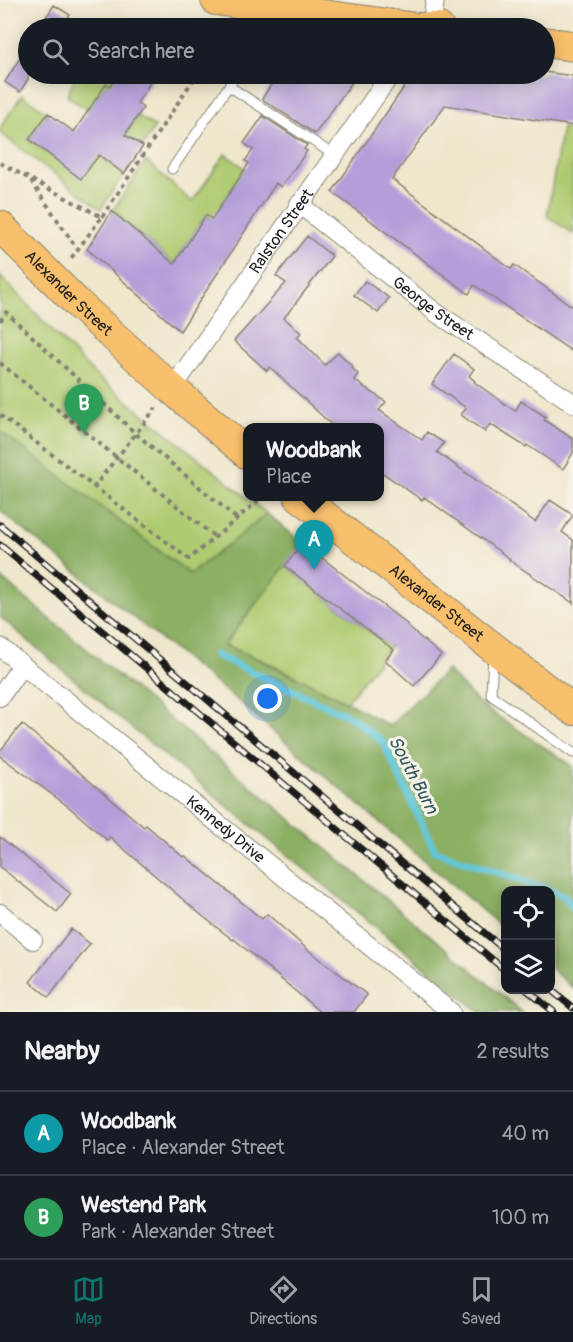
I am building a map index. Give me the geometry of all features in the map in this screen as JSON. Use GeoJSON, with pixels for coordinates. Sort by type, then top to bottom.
{"type":"FeatureCollection","features":[{"type":"Feature","properties":{"kind":"main road"},"geometry":{"type":"LineString","coordinates":[[216,0],[266,18]]}},
{"type":"Feature","properties":{"kind":"main road"},"geometry":{"type":"LineString","coordinates":[[555,44],[573,46]]}},
{"type":"Feature","properties":{"kind":"main road","name":"Alexander Street"},"geometry":{"type":"LineString","coordinates":[[0,226],[78,304],[243,450]]}},
{"type":"Feature","properties":{"kind":"main road","name":"Alexander Street"},"geometry":{"type":"LineString","coordinates":[[305,501],[573,710]]}},
{"type":"Feature","properties":{"kind":"street","name":"Ralston Street"},"geometry":{"type":"LineString","coordinates":[[172,389],[384,84]]}},
{"type":"Feature","properties":{"kind":"street","name":"George Street"},"geometry":{"type":"LineString","coordinates":[[299,204],[435,312],[573,403]]}},
{"type":"Feature","properties":{"kind":"street","name":"Kennedy Drive"},"geometry":{"type":"LineString","coordinates":[[0,647],[451,1012]]}},
{"type":"Feature","properties":{"kind":"street"},"geometry":{"type":"LineString","coordinates":[[0,697],[22,665]]}},
{"type":"Feature","properties":{"kind":"street"},"geometry":{"type":"LineString","coordinates":[[0,913],[33,940]]}},
{"type":"Feature","properties":{"kind":"lane"},"geometry":{"type":"LineString","coordinates":[[172,169],[229,86],[334,155]]}},
{"type":"Feature","properties":{"kind":"lane"},"geometry":{"type":"LineString","coordinates":[[494,650],[491,695],[573,753]]}},
{"type":"Feature","properties":{"kind":"path"},"geometry":{"type":"LineString","coordinates":[[72,257],[102,217],[190,84]]}},
{"type":"Feature","properties":{"kind":"path"},"geometry":{"type":"LineString","coordinates":[[0,163],[102,217]]}},
{"type":"Feature","properties":{"kind":"path"},"geometry":{"type":"LineString","coordinates":[[29,179],[78,249]]}},
{"type":"Feature","properties":{"kind":"path"},"geometry":{"type":"LineString","coordinates":[[0,321],[6,312],[135,434],[236,518]]}},
{"type":"Feature","properties":{"kind":"path"},"geometry":{"type":"LineString","coordinates":[[0,363],[215,537]]}},
{"type":"Feature","properties":{"kind":"path"},"geometry":{"type":"LineString","coordinates":[[93,488],[172,389]]}},
{"type":"Feature","properties":{"kind":"path"},"geometry":{"type":"LineString","coordinates":[[0,415],[189,560],[258,501]]}},
{"type":"Feature","properties":{"kind":"green space"},"geometry":{"type":"Polygon","coordinates":[[[72,84],[106,84],[91,107],[127,132],[138,116],[155,127],[143,146],[106,160],[124,174],[101,209],[0,133],[0,128],[22,95],[48,113],[29,139],[81,178],[115,134],[89,111],[67,96],[72,84]]]}},
{"type":"Feature","properties":{"kind":"green space"},"geometry":{"type":"Polygon","coordinates":[[[106,84],[115,84],[114,89],[106,84]]]}},
{"type":"Feature","properties":{"kind":"green space"},"geometry":{"type":"Polygon","coordinates":[[[562,128],[573,131],[573,234],[547,216],[562,128]]]}},
{"type":"Feature","properties":{"kind":"green space"},"geometry":{"type":"Polygon","coordinates":[[[225,154],[264,182],[240,177],[217,212],[235,225],[231,231],[206,215],[174,264],[112,211],[146,161],[192,202],[225,154]]]}},
{"type":"Feature","properties":{"kind":"green space"},"geometry":{"type":"Polygon","coordinates":[[[0,276],[95,375],[243,495],[243,501],[251,501],[282,526],[189,597],[0,454],[0,276]]]}},
{"type":"Feature","properties":{"kind":"green space"},"geometry":{"type":"Polygon","coordinates":[[[0,431],[190,574],[267,514],[303,543],[224,645],[308,682],[389,726],[447,670],[482,706],[573,766],[573,988],[555,972],[555,886],[501,886],[501,927],[238,701],[0,511],[0,431]]]}},
{"type":"Feature","properties":{"kind":"green space"},"geometry":{"type":"Polygon","coordinates":[[[285,566],[390,647],[346,702],[271,664],[223,644],[285,566]]]}},
{"type":"Feature","properties":{"kind":"green space"},"geometry":{"type":"Polygon","coordinates":[[[0,577],[522,1012],[480,1012],[135,731],[0,617],[0,577]]]}},
{"type":"Feature","properties":{"kind":"building"},"geometry":{"type":"Polygon","coordinates":[[[54,5],[70,15],[68,18],[46,18],[54,5]]]}},
{"type":"Feature","properties":{"kind":"building"},"geometry":{"type":"Polygon","coordinates":[[[18,61],[18,84],[25,84],[20,92],[5,82],[18,61]]]}},
{"type":"Feature","properties":{"kind":"building"},"geometry":{"type":"Polygon","coordinates":[[[555,74],[573,76],[573,126],[445,105],[392,179],[511,269],[514,265],[573,307],[573,352],[474,285],[469,294],[332,192],[406,84],[555,84],[555,74]]]}},
{"type":"Feature","properties":{"kind":"building"},"geometry":{"type":"Polygon","coordinates":[[[106,84],[110,86],[111,84],[149,84],[137,103],[143,108],[125,135],[143,146],[124,174],[99,155],[81,179],[29,139],[48,113],[74,132],[106,84]]]}},
{"type":"Feature","properties":{"kind":"building"},"geometry":{"type":"Polygon","coordinates":[[[272,84],[351,84],[315,134],[262,99],[272,84]]]}},
{"type":"Feature","properties":{"kind":"building"},"geometry":{"type":"Polygon","coordinates":[[[263,116],[307,145],[304,149],[307,151],[281,187],[276,183],[180,331],[87,249],[112,211],[174,264],[206,215],[212,219],[249,163],[245,161],[253,150],[244,143],[263,116]]]}},
{"type":"Feature","properties":{"kind":"building"},"geometry":{"type":"Polygon","coordinates":[[[307,236],[332,256],[284,318],[301,333],[297,337],[325,365],[338,352],[358,374],[354,380],[386,402],[379,410],[422,440],[427,432],[444,443],[437,452],[535,522],[550,500],[573,515],[562,532],[573,540],[573,603],[509,560],[424,497],[422,500],[384,474],[384,423],[330,423],[270,367],[267,371],[234,341],[286,283],[276,276],[307,236]]]}},
{"type":"Feature","properties":{"kind":"building"},"geometry":{"type":"Polygon","coordinates":[[[365,281],[389,298],[378,313],[354,295],[365,281]]]}},
{"type":"Feature","properties":{"kind":"building"},"geometry":{"type":"Polygon","coordinates":[[[454,354],[474,369],[469,376],[474,382],[515,411],[521,401],[546,417],[544,420],[573,439],[573,453],[563,469],[490,424],[485,432],[461,415],[466,408],[432,384],[454,354]]]}},
{"type":"Feature","properties":{"kind":"building"},"geometry":{"type":"Polygon","coordinates":[[[303,543],[408,625],[441,655],[414,686],[385,660],[394,650],[285,566],[303,543]]]}},
{"type":"Feature","properties":{"kind":"building"},"geometry":{"type":"Polygon","coordinates":[[[22,724],[144,827],[146,825],[262,919],[267,914],[307,949],[367,995],[354,1012],[320,1012],[110,837],[107,840],[69,807],[0,756],[0,751],[22,724]]]}},
{"type":"Feature","properties":{"kind":"building"},"geometry":{"type":"Polygon","coordinates":[[[0,837],[71,894],[57,912],[0,867],[0,837]]]}},
{"type":"Feature","properties":{"kind":"building"},"geometry":{"type":"Polygon","coordinates":[[[71,929],[90,944],[49,997],[30,982],[71,929]]]}},
{"type":"Feature","properties":{"kind":"waterway","name":"South Burn"},"geometry":{"type":"LineString","coordinates":[[215,655],[351,717],[383,742],[435,851],[537,886]]}},
{"type":"Feature","properties":{"kind":"waterway","name":"South Burn"},"geometry":{"type":"LineString","coordinates":[[555,893],[565,896],[573,909]]}},
{"type":"Feature","properties":{"kind":"railway"},"geometry":{"type":"LineString","coordinates":[[0,525],[501,947]]}},
{"type":"Feature","properties":{"kind":"railway"},"geometry":{"type":"LineString","coordinates":[[0,545],[501,967]]}},
{"type":"Feature","properties":{"kind":"railway"},"geometry":{"type":"LineString","coordinates":[[555,993],[573,1008]]}},
{"type":"Feature","properties":{"kind":"railway"},"geometry":{"type":"LineString","coordinates":[[532,994],[554,1012]]}},
{"type":"Feature","properties":{"kind":"place","name":"Westend Park"},"geometry":{"type":"Point","coordinates":[84,434]}},
{"type":"Feature","properties":{"kind":"place","name":"Woodbank"},"geometry":{"type":"Point","coordinates":[314,570]}}]}
